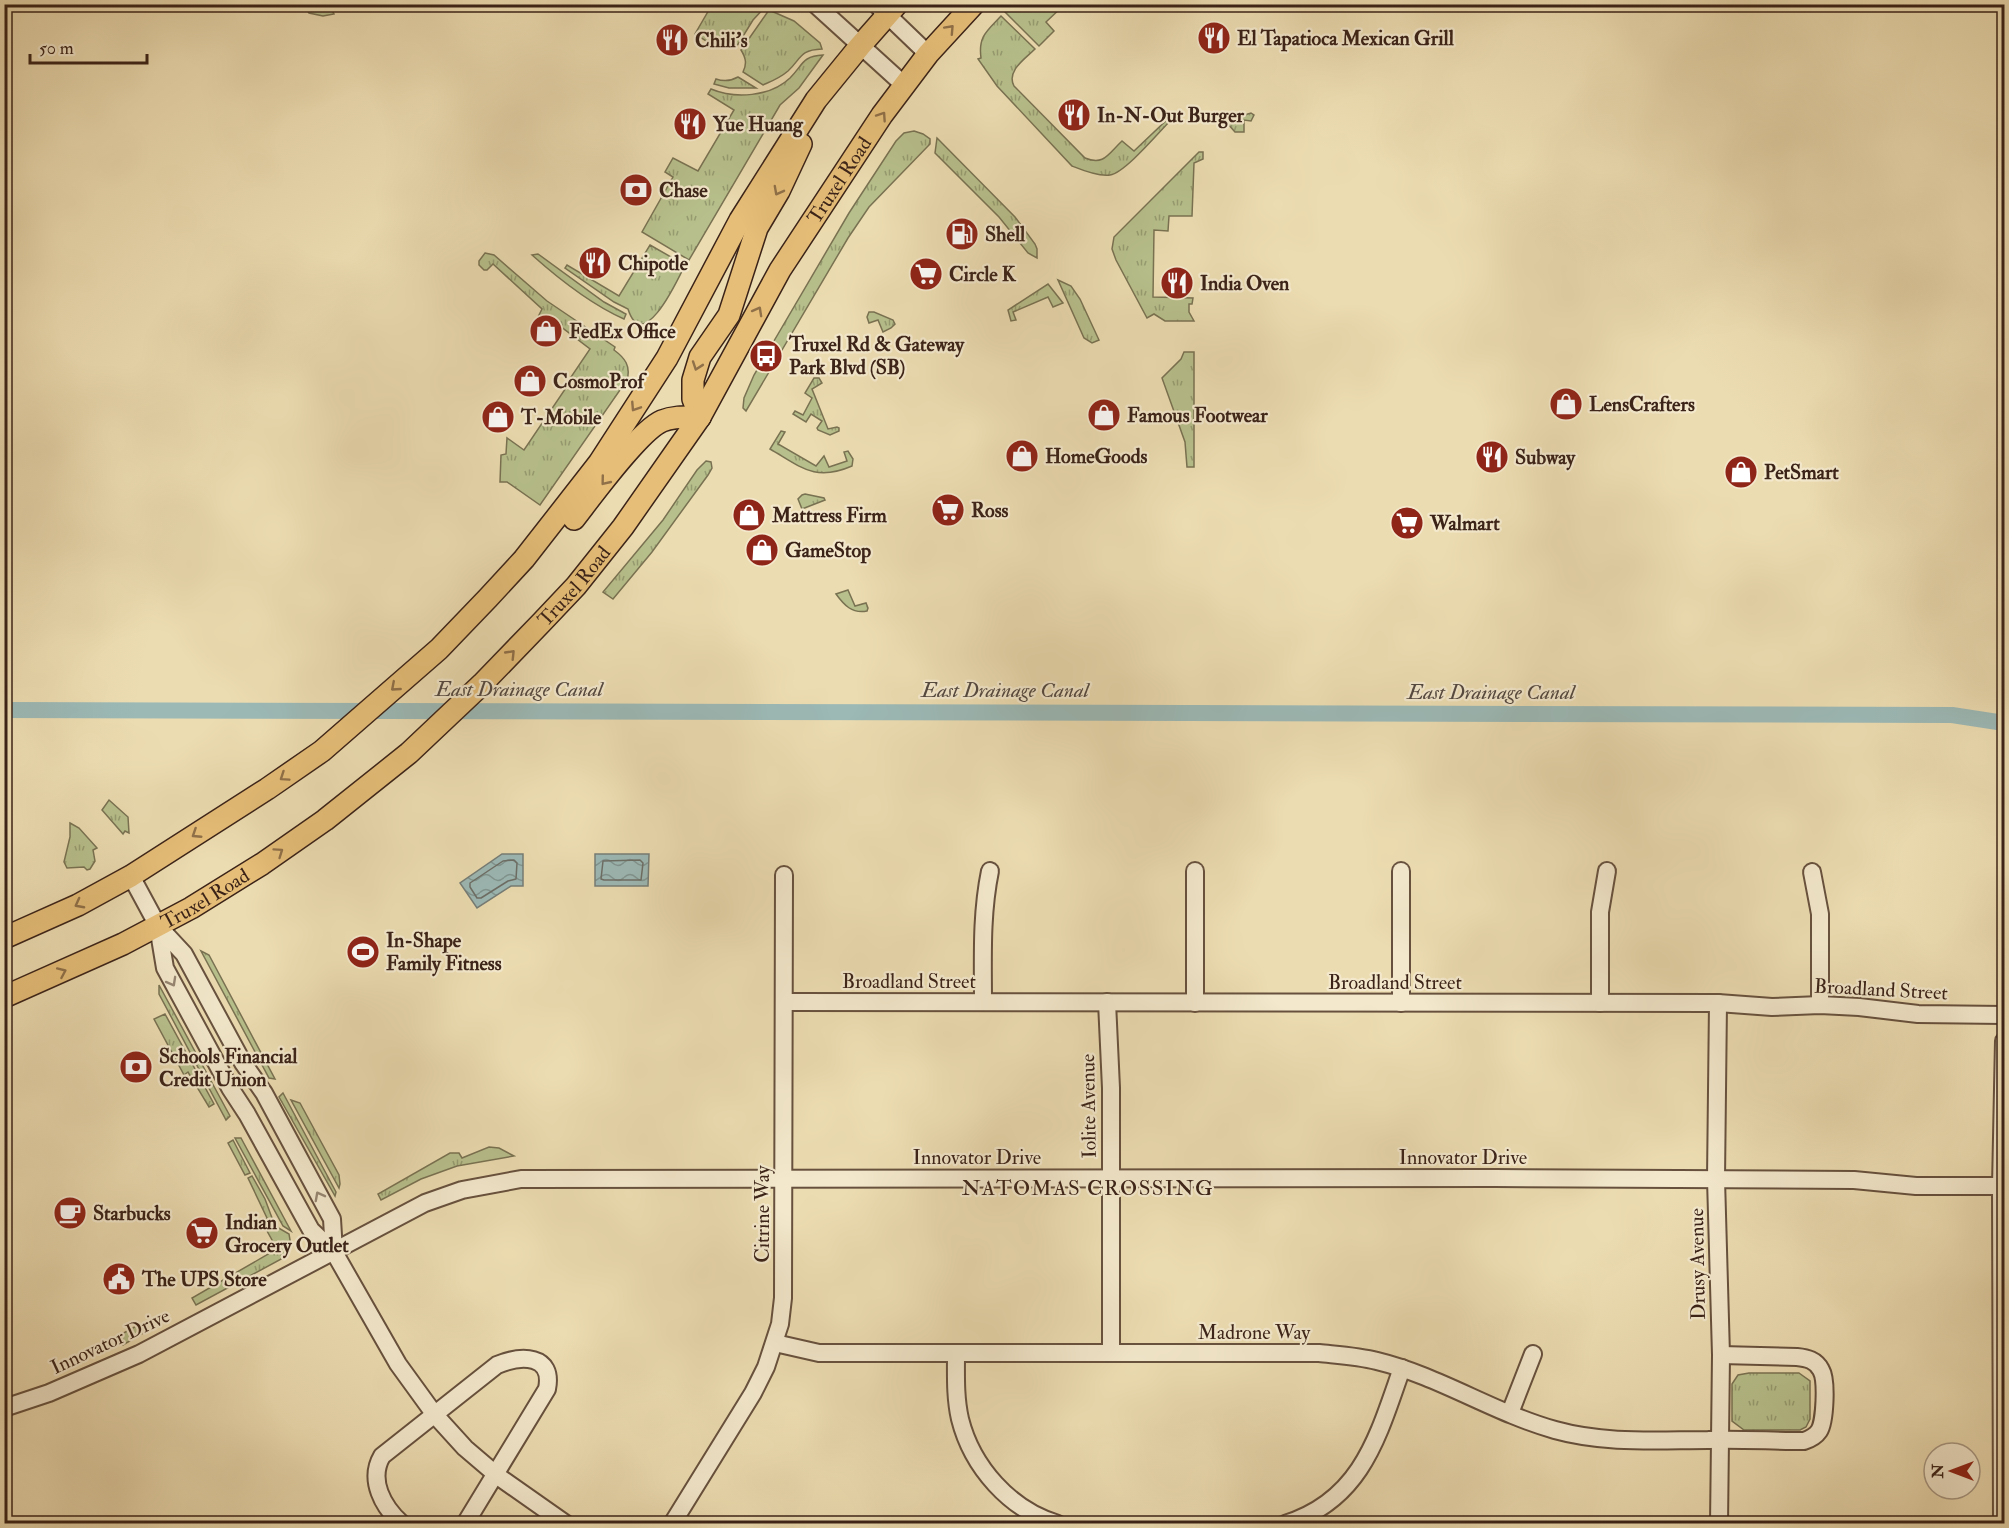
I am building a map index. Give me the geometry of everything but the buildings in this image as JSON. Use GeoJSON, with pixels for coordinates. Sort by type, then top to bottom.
{"type":"FeatureCollection","features":[{"type":"Feature","properties":{"kind":"main road","name":"Truxel Road"},"geometry":{"type":"LineString","coordinates":[[4,996],[123,944],[158,926],[262,864],[325,820],[409,753],[482,684],[576,586],[623,526],[700,417],[780,270],[903,84],[974,4]]}},
{"type":"Feature","properties":{"kind":"main road"},"geometry":{"type":"LineString","coordinates":[[4,938],[78,905],[131,876],[322,751],[439,649],[488,598],[524,559],[599,463],[667,358],[740,220],[816,100],[860,46],[887,8]]}},
{"type":"Feature","properties":{"kind":"main road"},"geometry":{"type":"LineString","coordinates":[[488,598],[514,587],[553,547],[641,437],[659,422],[672,418],[700,417],[693,399],[693,380],[700,357],[729,315],[757,228],[779,191],[832,82]]}},
{"type":"Feature","properties":{"kind":"street"},"geometry":{"type":"LineString","coordinates":[[815,4],[903,84]]}},
{"type":"Feature","properties":{"kind":"street"},"geometry":{"type":"LineString","coordinates":[[887,8],[928,54]]}},
{"type":"Feature","properties":{"kind":"street"},"geometry":{"type":"LineString","coordinates":[[983,1002],[983,923],[985,893],[990,871]]}},
{"type":"Feature","properties":{"kind":"street"},"geometry":{"type":"LineString","coordinates":[[1195,871],[1195,1003]]}},
{"type":"Feature","properties":{"kind":"street"},"geometry":{"type":"LineString","coordinates":[[1401,871],[1401,1003]]}},
{"type":"Feature","properties":{"kind":"street"},"geometry":{"type":"LineString","coordinates":[[1599,1003],[1600,912],[1607,872]]}},
{"type":"Feature","properties":{"kind":"street"},"geometry":{"type":"LineString","coordinates":[[1812,872],[1820,914],[1820,1005]]}},
{"type":"Feature","properties":{"kind":"street","name":"Citrine Way"},"geometry":{"type":"LineString","coordinates":[[672,1524],[753,1393],[766,1367],[775,1343],[783,1298],[784,875]]}},
{"type":"Feature","properties":{"kind":"street"},"geometry":{"type":"LineString","coordinates":[[131,876],[158,926],[184,954],[243,1063],[264,1093],[332,1219],[334,1252]]}},
{"type":"Feature","properties":{"kind":"street"},"geometry":{"type":"LineString","coordinates":[[158,926],[165,968],[311,1230],[334,1252],[398,1364],[435,1415],[465,1448],[499,1477],[566,1524]]}},
{"type":"Feature","properties":{"kind":"street","name":"Broadland Street"},"geometry":{"type":"LineString","coordinates":[[784,1002],[1718,1003],[1772,1007],[1820,1005],[1859,1007],[1918,1014],[2004,1015]]}},
{"type":"Feature","properties":{"kind":"street","name":"Iolite Avenue"},"geometry":{"type":"LineString","coordinates":[[1107,1002],[1111,1088],[1111,1353]]}},
{"type":"Feature","properties":{"kind":"street","name":"Drusy Avenue"},"geometry":{"type":"LineString","coordinates":[[1718,1003],[1716,1179],[1721,1355],[1719,1524]]}},
{"type":"Feature","properties":{"kind":"street"},"geometry":{"type":"LineString","coordinates":[[2002,1524],[2001,1186],[2004,1041]]}},
{"type":"Feature","properties":{"kind":"street","name":"Innovator Drive"},"geometry":{"type":"LineString","coordinates":[[4,1408],[49,1393],[139,1354],[425,1203],[462,1190],[502,1181],[540,1179],[1110,1178],[1716,1179],[1854,1180],[1916,1186],[2001,1186]]}},
{"type":"Feature","properties":{"kind":"street","name":"Madrone Way"},"geometry":{"type":"LineString","coordinates":[[775,1343],[819,1353],[1319,1353],[1348,1355],[1377,1360],[1402,1368],[1554,1430],[1588,1438],[1624,1441],[1804,1441],[1813,1437],[1820,1429],[1824,1419],[1824,1376],[1817,1364],[1808,1358],[1721,1355]]}},
{"type":"Feature","properties":{"kind":"street"},"geometry":{"type":"LineString","coordinates":[[956,1353],[960,1419],[975,1457],[991,1480],[1010,1498],[1031,1512],[1058,1524]]}},
{"type":"Feature","properties":{"kind":"street"},"geometry":{"type":"LineString","coordinates":[[1510,1413],[1533,1354]]}},
{"type":"Feature","properties":{"kind":"street"},"geometry":{"type":"LineString","coordinates":[[402,1524],[387,1507],[380,1493],[376,1476],[377,1466],[382,1456],[497,1365],[507,1361],[527,1359],[542,1365],[549,1380],[547,1389],[465,1524]]}},
{"type":"Feature","properties":{"kind":"street"},"geometry":{"type":"LineString","coordinates":[[1285,1524],[1318,1508],[1351,1482],[1366,1461],[1377,1438],[1402,1368]]}},
{"type":"Feature","properties":{"kind":"green space"},"geometry":{"type":"Polygon","coordinates":[[[762,4],[765,7],[753,20],[737,46],[728,41],[714,46],[695,34],[710,8],[705,5],[762,4]]]}},
{"type":"Feature","properties":{"kind":"green space"},"geometry":{"type":"Polygon","coordinates":[[[1013,4],[1064,5],[1046,22],[1054,31],[1039,46],[1005,12],[1013,4]]]}},
{"type":"Feature","properties":{"kind":"green space"},"geometry":{"type":"Polygon","coordinates":[[[305,5],[329,5],[334,14],[323,16],[309,13],[305,5]]]}},
{"type":"Feature","properties":{"kind":"green space"},"geometry":{"type":"Polygon","coordinates":[[[769,10],[794,21],[820,43],[822,49],[805,53],[785,73],[763,85],[743,72],[745,61],[741,50],[769,10]]]}},
{"type":"Feature","properties":{"kind":"green space"},"geometry":{"type":"Polygon","coordinates":[[[1001,16],[1035,49],[1014,70],[1012,81],[1014,86],[1085,158],[1101,160],[1122,141],[1134,151],[1172,115],[1171,120],[1133,160],[1116,173],[1101,175],[1072,166],[997,86],[978,59],[981,58],[982,39],[1001,16]]]}},
{"type":"Feature","properties":{"kind":"green space"},"geometry":{"type":"Polygon","coordinates":[[[823,55],[799,88],[780,105],[689,260],[642,232],[673,177],[665,172],[673,158],[698,171],[734,110],[708,94],[711,89],[741,95],[773,89],[790,78],[807,59],[823,55]]]}},
{"type":"Feature","properties":{"kind":"green space"},"geometry":{"type":"Polygon","coordinates":[[[738,77],[756,88],[729,88],[714,84],[716,79],[728,81],[738,77]]]}},
{"type":"Feature","properties":{"kind":"green space"},"geometry":{"type":"Polygon","coordinates":[[[1251,113],[1254,115],[1251,121],[1244,120],[1244,132],[1235,132],[1227,123],[1241,116],[1251,113]]]}},
{"type":"Feature","properties":{"kind":"green space"},"geometry":{"type":"Polygon","coordinates":[[[914,131],[930,139],[930,144],[869,207],[848,238],[746,411],[743,408],[744,398],[754,375],[849,213],[896,141],[904,133],[914,131]]]}},
{"type":"Feature","properties":{"kind":"green space"},"geometry":{"type":"Polygon","coordinates":[[[937,138],[1015,217],[1035,244],[1037,258],[1028,253],[999,217],[935,153],[937,138]]]}},
{"type":"Feature","properties":{"kind":"green space"},"geometry":{"type":"Polygon","coordinates":[[[1199,152],[1203,152],[1203,159],[1194,163],[1192,216],[1169,216],[1168,231],[1154,230],[1153,297],[1193,298],[1192,304],[1189,304],[1189,312],[1194,321],[1165,321],[1154,314],[1147,318],[1116,260],[1112,249],[1114,237],[1199,152]]]}},
{"type":"Feature","properties":{"kind":"green space"},"geometry":{"type":"Polygon","coordinates":[[[650,245],[685,265],[660,310],[642,324],[634,321],[628,309],[565,268],[567,265],[619,296],[650,245]]]}},
{"type":"Feature","properties":{"kind":"green space"},"geometry":{"type":"Polygon","coordinates":[[[485,253],[494,255],[547,301],[615,347],[614,350],[628,366],[627,380],[540,505],[507,482],[500,482],[501,455],[506,454],[507,438],[524,450],[590,349],[548,317],[542,320],[538,317],[542,309],[493,264],[484,270],[479,265],[479,261],[485,253]]]}},
{"type":"Feature","properties":{"kind":"green space"},"geometry":{"type":"Polygon","coordinates":[[[538,254],[604,302],[626,314],[624,319],[587,299],[564,282],[532,255],[538,254]]]}},
{"type":"Feature","properties":{"kind":"green space"},"geometry":{"type":"Polygon","coordinates":[[[1058,280],[1071,286],[1080,299],[1099,340],[1092,343],[1084,338],[1058,280]]]}},
{"type":"Feature","properties":{"kind":"green space"},"geometry":{"type":"Polygon","coordinates":[[[1048,284],[1063,303],[1053,307],[1048,297],[1013,312],[1016,320],[1011,321],[1008,310],[1048,284]]]}},
{"type":"Feature","properties":{"kind":"green space"},"geometry":{"type":"Polygon","coordinates":[[[869,312],[893,320],[895,324],[883,332],[878,320],[869,323],[867,317],[869,312]]]}},
{"type":"Feature","properties":{"kind":"green space"},"geometry":{"type":"Polygon","coordinates":[[[1184,352],[1194,352],[1194,467],[1187,467],[1185,442],[1162,378],[1181,359],[1184,352]]]}},
{"type":"Feature","properties":{"kind":"green space"},"geometry":{"type":"Polygon","coordinates":[[[814,378],[819,378],[822,383],[812,389],[828,429],[839,428],[839,431],[830,435],[818,430],[822,421],[811,414],[806,422],[793,414],[795,411],[803,415],[812,398],[805,393],[814,378]]]}},
{"type":"Feature","properties":{"kind":"green space"},"geometry":{"type":"Polygon","coordinates":[[[781,431],[785,432],[778,444],[816,466],[824,456],[829,467],[847,461],[844,452],[848,451],[853,459],[852,466],[828,473],[800,467],[770,449],[781,431]]]}},
{"type":"Feature","properties":{"kind":"green space"},"geometry":{"type":"Polygon","coordinates":[[[706,461],[711,462],[712,468],[708,475],[652,552],[613,599],[603,592],[663,520],[697,470],[706,461]]]}},
{"type":"Feature","properties":{"kind":"green space"},"geometry":{"type":"Polygon","coordinates":[[[805,494],[825,500],[802,509],[798,499],[805,494]]]}},
{"type":"Feature","properties":{"kind":"green space"},"geometry":{"type":"Polygon","coordinates":[[[848,590],[855,606],[866,603],[867,611],[862,612],[849,608],[836,594],[848,590]]]}},
{"type":"Feature","properties":{"kind":"green space"},"geometry":{"type":"Polygon","coordinates":[[[109,800],[128,817],[129,833],[125,831],[123,834],[102,810],[109,800]]]}},
{"type":"Feature","properties":{"kind":"green space"},"geometry":{"type":"Polygon","coordinates":[[[70,823],[79,828],[97,848],[93,850],[95,861],[90,869],[67,868],[64,862],[70,837],[70,823]]]}},
{"type":"Feature","properties":{"kind":"green space"},"geometry":{"type":"Polygon","coordinates":[[[201,951],[209,955],[275,1079],[269,1078],[201,951]]]}},
{"type":"Feature","properties":{"kind":"green space"},"geometry":{"type":"Polygon","coordinates":[[[159,985],[230,1116],[226,1120],[159,994],[159,985]]]}},
{"type":"Feature","properties":{"kind":"green space"},"geometry":{"type":"Polygon","coordinates":[[[165,1014],[214,1104],[209,1107],[188,1072],[184,1075],[154,1019],[165,1014]]]}},
{"type":"Feature","properties":{"kind":"green space"},"geometry":{"type":"Polygon","coordinates":[[[283,1093],[336,1192],[335,1196],[279,1097],[283,1093]]]}},
{"type":"Feature","properties":{"kind":"green space"},"geometry":{"type":"Polygon","coordinates":[[[291,1100],[300,1103],[339,1175],[339,1188],[291,1100]]]}},
{"type":"Feature","properties":{"kind":"green space"},"geometry":{"type":"Polygon","coordinates":[[[235,1138],[241,1138],[291,1231],[283,1226],[235,1138]]]}},
{"type":"Feature","properties":{"kind":"green space"},"geometry":{"type":"Polygon","coordinates":[[[233,1140],[250,1173],[245,1175],[228,1143],[233,1140]]]}},
{"type":"Feature","properties":{"kind":"green space"},"geometry":{"type":"Polygon","coordinates":[[[489,1147],[499,1148],[514,1156],[457,1166],[421,1179],[381,1200],[378,1194],[450,1153],[459,1153],[462,1158],[489,1147]]]}},
{"type":"Feature","properties":{"kind":"green space"},"geometry":{"type":"Polygon","coordinates":[[[252,1176],[265,1199],[275,1226],[289,1234],[291,1246],[285,1257],[196,1305],[192,1298],[277,1249],[262,1222],[267,1218],[248,1178],[252,1176]]]}},
{"type":"Feature","properties":{"kind":"green space"},"geometry":{"type":"Polygon","coordinates":[[[140,1324],[145,1332],[123,1345],[118,1336],[140,1324]]]}},
{"type":"Feature","properties":{"kind":"green space"},"geometry":{"type":"Polygon","coordinates":[[[1799,1373],[1810,1381],[1810,1419],[1806,1427],[1800,1430],[1744,1430],[1732,1421],[1732,1384],[1738,1375],[1799,1373]]]}},
{"type":"Feature","properties":{"kind":"water"},"geometry":{"type":"Polygon","coordinates":[[[502,854],[523,854],[523,886],[511,886],[477,908],[460,883],[502,854]]]}},
{"type":"Feature","properties":{"kind":"water"},"geometry":{"type":"Polygon","coordinates":[[[595,854],[649,854],[648,886],[595,886],[595,854]]]}},
{"type":"Feature","properties":{"kind":"waterway","name":"East Drainage Canal"},"geometry":{"type":"LineString","coordinates":[[4,710],[1952,715],[2004,723]]}},
{"type":"Feature","properties":{"kind":"place","name":"El Tapatioca Mexican Grill"},"geometry":{"type":"Point","coordinates":[1214,38]}},
{"type":"Feature","properties":{"kind":"place","name":"Chili's"},"geometry":{"type":"Point","coordinates":[672,40]}},
{"type":"Feature","properties":{"kind":"place","name":"In-N-Out Burger"},"geometry":{"type":"Point","coordinates":[1074,115]}},
{"type":"Feature","properties":{"kind":"place","name":"Yue Huang"},"geometry":{"type":"Point","coordinates":[690,124]}},
{"type":"Feature","properties":{"kind":"place","name":"Chase"},"geometry":{"type":"Point","coordinates":[636,190]}},
{"type":"Feature","properties":{"kind":"place","name":"Shell"},"geometry":{"type":"Point","coordinates":[962,234]}},
{"type":"Feature","properties":{"kind":"place","name":"Chipotle"},"geometry":{"type":"Point","coordinates":[595,263]}},
{"type":"Feature","properties":{"kind":"place","name":"Circle K"},"geometry":{"type":"Point","coordinates":[926,274]}},
{"type":"Feature","properties":{"kind":"place","name":"India Oven"},"geometry":{"type":"Point","coordinates":[1177,283]}},
{"type":"Feature","properties":{"kind":"place","name":"FedEx Office"},"geometry":{"type":"Point","coordinates":[546,331]}},
{"type":"Feature","properties":{"kind":"place","name":"Truxel Rd & Gateway Park Blvd (SB)"},"geometry":{"type":"Point","coordinates":[766,356]}},
{"type":"Feature","properties":{"kind":"place","name":"CosmoProf"},"geometry":{"type":"Point","coordinates":[530,381]}},
{"type":"Feature","properties":{"kind":"place","name":"LensCrafters"},"geometry":{"type":"Point","coordinates":[1566,404]}},
{"type":"Feature","properties":{"kind":"place","name":"Famous Footwear"},"geometry":{"type":"Point","coordinates":[1104,415]}},
{"type":"Feature","properties":{"kind":"place","name":"T-Mobile"},"geometry":{"type":"Point","coordinates":[498,417]}},
{"type":"Feature","properties":{"kind":"place","name":"HomeGoods"},"geometry":{"type":"Point","coordinates":[1022,456]}},
{"type":"Feature","properties":{"kind":"place","name":"Subway"},"geometry":{"type":"Point","coordinates":[1492,457]}},
{"type":"Feature","properties":{"kind":"place","name":"PetSmart"},"geometry":{"type":"Point","coordinates":[1741,472]}},
{"type":"Feature","properties":{"kind":"place","name":"Ross"},"geometry":{"type":"Point","coordinates":[948,510]}},
{"type":"Feature","properties":{"kind":"place","name":"Mattress Firm"},"geometry":{"type":"Point","coordinates":[749,515]}},
{"type":"Feature","properties":{"kind":"place","name":"Walmart"},"geometry":{"type":"Point","coordinates":[1407,523]}},
{"type":"Feature","properties":{"kind":"place","name":"GameStop"},"geometry":{"type":"Point","coordinates":[762,550]}},
{"type":"Feature","properties":{"kind":"place","name":"In-Shape Family Fitness"},"geometry":{"type":"Point","coordinates":[363,952]}},
{"type":"Feature","properties":{"kind":"place","name":"Schools Financial Credit Union"},"geometry":{"type":"Point","coordinates":[136,1067]}},
{"type":"Feature","properties":{"kind":"place","name":"Starbucks"},"geometry":{"type":"Point","coordinates":[70,1213]}},
{"type":"Feature","properties":{"kind":"place","name":"Indian Grocery Outlet"},"geometry":{"type":"Point","coordinates":[202,1233]}},
{"type":"Feature","properties":{"kind":"place","name":"The UPS Store"},"geometry":{"type":"Point","coordinates":[119,1279]}},
{"type":"Feature","properties":{"kind":"district","name":"NATOMAS CROSSING"},"geometry":{"type":"Point","coordinates":[1088,1188]}}]}
